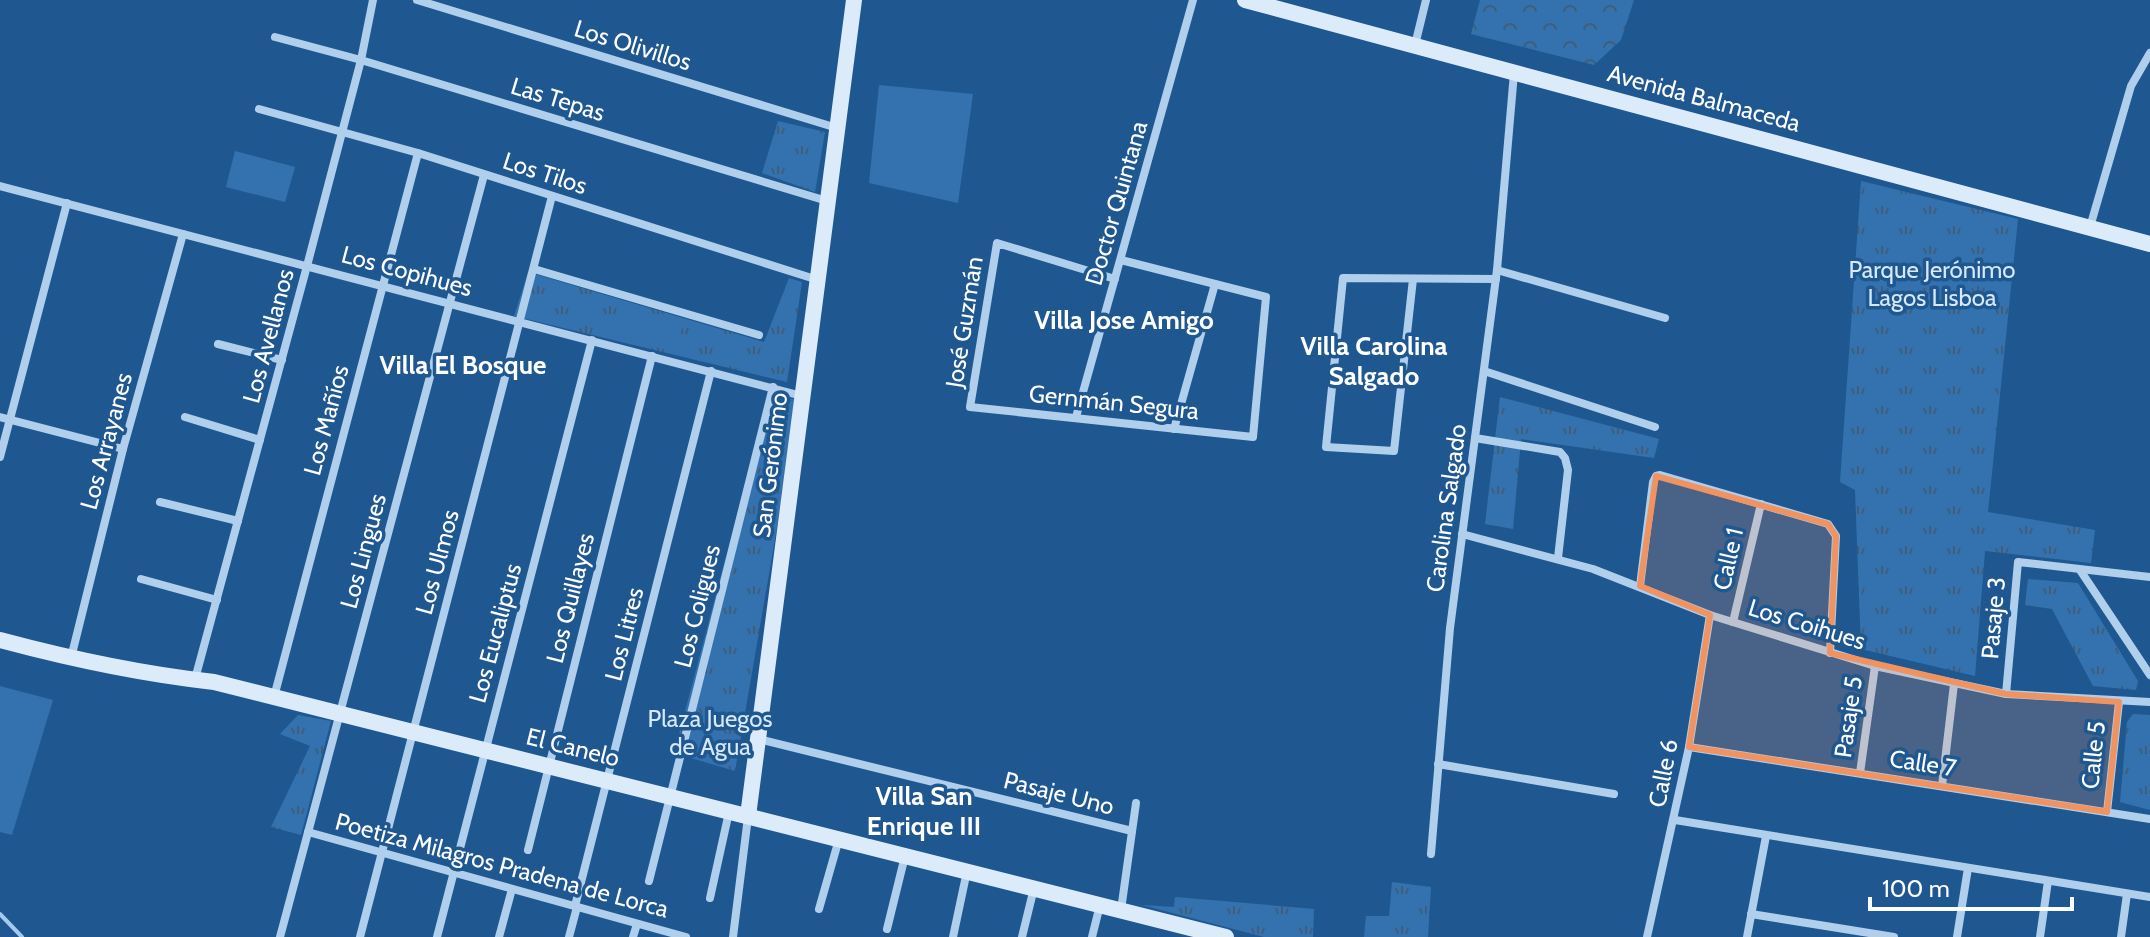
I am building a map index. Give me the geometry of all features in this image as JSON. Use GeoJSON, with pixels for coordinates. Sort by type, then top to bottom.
{"type":"FeatureCollection","features":[{"type":"Feature","properties":{"kind":"street","name":"Los Avellanos"},"geometry":{"type":"LineString","coordinates":[[195,680],[361,60],[373,0]]}},
{"type":"Feature","properties":{"kind":"street","name":"Los Olivillos"},"geometry":{"type":"LineString","coordinates":[[417,0],[838,128]]}},
{"type":"Feature","properties":{"kind":"street","name":"San Gerónimo"},"geometry":{"type":"LineString","coordinates":[[733,937],[854,0]]}},
{"type":"Feature","properties":{"kind":"street","name":"Doctor Quintana"},"geometry":{"type":"LineString","coordinates":[[1076,417],[1193,0]]}},
{"type":"Feature","properties":{"kind":"street","name":"Avenida Balmaceda"},"geometry":{"type":"LineString","coordinates":[[1245,0],[1262,2],[1414,46],[2150,244]]}},
{"type":"Feature","properties":{"kind":"street"},"geometry":{"type":"LineString","coordinates":[[1414,46],[1426,0]]}},
{"type":"Feature","properties":{"kind":"street","name":"Las Tepas"},"geometry":{"type":"LineString","coordinates":[[275,37],[361,60],[828,202]]}},
{"type":"Feature","properties":{"kind":"street"},"geometry":{"type":"LineString","coordinates":[[2090,227],[2131,86],[2150,53]]}},
{"type":"Feature","properties":{"kind":"street","name":"Carolina Salgado"},"geometry":{"type":"LineString","coordinates":[[1431,854],[1450,628],[1497,274],[1514,73]]}},
{"type":"Feature","properties":{"kind":"street","name":"Los Tilos"},"geometry":{"type":"LineString","coordinates":[[259,109],[418,153],[818,280]]}},
{"type":"Feature","properties":{"kind":"street","name":"Los Mañíos"},"geometry":{"type":"LineString","coordinates":[[274,697],[418,153]]}},
{"type":"Feature","properties":{"kind":"street","name":"Los Lingues"},"geometry":{"type":"LineString","coordinates":[[280,937],[484,175]]}},
{"type":"Feature","properties":{"kind":"street","name":"Los Copihues"},"geometry":{"type":"LineString","coordinates":[[0,186],[803,396]]}},
{"type":"Feature","properties":{"kind":"street","name":"Los Ulmos"},"geometry":{"type":"LineString","coordinates":[[360,937],[552,196]]}},
{"type":"Feature","properties":{"kind":"street"},"geometry":{"type":"LineString","coordinates":[[0,457],[5,419],[67,203]]}},
{"type":"Feature","properties":{"kind":"street","name":"Los Arrayanes"},"geometry":{"type":"LineString","coordinates":[[71,659],[123,449],[183,234]]}},
{"type":"Feature","properties":{"kind":"street","name":"José Guzmán"},"geometry":{"type":"LineString","coordinates":[[970,407],[997,243],[1115,279]]}},
{"type":"Feature","properties":{"kind":"street"},"geometry":{"type":"LineString","coordinates":[[1121,260],[1215,284],[1174,429]]}},
{"type":"Feature","properties":{"kind":"street"},"geometry":{"type":"LineString","coordinates":[[534,269],[759,335]]}},
{"type":"Feature","properties":{"kind":"street"},"geometry":{"type":"LineString","coordinates":[[1413,279],[1394,451],[1326,447],[1343,278],[1413,279],[1497,274],[1665,318]]}},
{"type":"Feature","properties":{"kind":"street","name":"Gernmán Segura"},"geometry":{"type":"LineString","coordinates":[[970,407],[1253,437],[1266,297],[1215,284]]}},
{"type":"Feature","properties":{"kind":"street","name":"Los Eucaliptus"},"geometry":{"type":"LineString","coordinates":[[437,937],[592,340]]}},
{"type":"Feature","properties":{"kind":"street"},"geometry":{"type":"LineString","coordinates":[[218,344],[282,360]]}},
{"type":"Feature","properties":{"kind":"street","name":"Los Quillayes"},"geometry":{"type":"LineString","coordinates":[[528,850],[652,356]]}},
{"type":"Feature","properties":{"kind":"street","name":"Los Litres"},"geometry":{"type":"LineString","coordinates":[[569,937],[711,371]]}},
{"type":"Feature","properties":{"kind":"street"},"geometry":{"type":"LineString","coordinates":[[1484,371],[1655,427]]}},
{"type":"Feature","properties":{"kind":"street","name":"Los Coligues"},"geometry":{"type":"LineString","coordinates":[[649,881],[773,387]]}},
{"type":"Feature","properties":{"kind":"street"},"geometry":{"type":"LineString","coordinates":[[185,417],[260,440]]}},
{"type":"Feature","properties":{"kind":"street"},"geometry":{"type":"LineString","coordinates":[[5,419],[123,449]]}},
{"type":"Feature","properties":{"kind":"street"},"geometry":{"type":"LineString","coordinates":[[1475,438],[1560,452],[1565,458],[1568,470],[1558,558]]}},
{"type":"Feature","properties":{"kind":"street"},"geometry":{"type":"LineString","coordinates":[[1640,586],[1656,476],[1828,524],[1836,536],[1830,653]]}},
{"type":"Feature","properties":{"kind":"street"},"geometry":{"type":"LineString","coordinates":[[160,502],[238,521]]}},
{"type":"Feature","properties":{"kind":"street","name":"Calle 1"},"geometry":{"type":"LineString","coordinates":[[1733,622],[1761,504]]}},
{"type":"Feature","properties":{"kind":"street","name":"Los Coihues"},"geometry":{"type":"LineString","coordinates":[[1462,534],[1558,558],[1640,586],[1710,615],[1875,666],[2006,694],[2150,702]]}},
{"type":"Feature","properties":{"kind":"street","name":"Pasaje 3"},"geometry":{"type":"LineString","coordinates":[[2006,694],[2018,562],[2080,570]]}},
{"type":"Feature","properties":{"kind":"street"},"geometry":{"type":"LineString","coordinates":[[2080,570],[2150,577]]}},
{"type":"Feature","properties":{"kind":"street"},"geometry":{"type":"LineString","coordinates":[[2080,570],[2150,675]]}},
{"type":"Feature","properties":{"kind":"street"},"geometry":{"type":"LineString","coordinates":[[141,579],[217,600]]}},
{"type":"Feature","properties":{"kind":"street","name":"Calle 6"},"geometry":{"type":"LineString","coordinates":[[1647,937],[1675,820],[1710,615]]}},
{"type":"Feature","properties":{"kind":"street","name":"El Canelo"},"geometry":{"type":"LineString","coordinates":[[0,640],[71,659],[214,682],[1121,910],[1164,929],[1226,937]]}},
{"type":"Feature","properties":{"kind":"street","name":"Pasaje 5"},"geometry":{"type":"LineString","coordinates":[[1860,773],[1875,666]]}},
{"type":"Feature","properties":{"kind":"street"},"geometry":{"type":"LineString","coordinates":[[1942,786],[1954,684]]}},
{"type":"Feature","properties":{"kind":"street","name":"Calle 5"},"geometry":{"type":"LineString","coordinates":[[2107,812],[2119,702]]}},
{"type":"Feature","properties":{"kind":"street","name":"Pasaje Uno"},"geometry":{"type":"LineString","coordinates":[[758,739],[1132,831],[1121,910]]}},
{"type":"Feature","properties":{"kind":"street","name":"Calle 7"},"geometry":{"type":"LineString","coordinates":[[1689,747],[2150,819]]}},
{"type":"Feature","properties":{"kind":"street"},"geometry":{"type":"LineString","coordinates":[[1438,764],[1614,794]]}},
{"type":"Feature","properties":{"kind":"street"},"geometry":{"type":"LineString","coordinates":[[1132,831],[1136,803]]}},
{"type":"Feature","properties":{"kind":"street"},"geometry":{"type":"LineString","coordinates":[[710,898],[729,811]]}},
{"type":"Feature","properties":{"kind":"street"},"geometry":{"type":"LineString","coordinates":[[1675,820],[2150,897]]}},
{"type":"Feature","properties":{"kind":"street","name":"Poetiza Milagros Pradena de Lorca"},"geometry":{"type":"LineString","coordinates":[[308,832],[686,937]]}},
{"type":"Feature","properties":{"kind":"street"},"geometry":{"type":"LineString","coordinates":[[1747,937],[1766,836]]}},
{"type":"Feature","properties":{"kind":"street"},"geometry":{"type":"LineString","coordinates":[[819,909],[839,839]]}},
{"type":"Feature","properties":{"kind":"street"},"geometry":{"type":"LineString","coordinates":[[887,929],[905,856]]}},
{"type":"Feature","properties":{"kind":"street"},"geometry":{"type":"LineString","coordinates":[[1957,937],[1968,868]]}},
{"type":"Feature","properties":{"kind":"street"},"geometry":{"type":"LineString","coordinates":[[953,937],[967,871]]}},
{"type":"Feature","properties":{"kind":"street"},"geometry":{"type":"LineString","coordinates":[[2040,937],[2048,881]]}},
{"type":"Feature","properties":{"kind":"street"},"geometry":{"type":"LineString","coordinates":[[1022,937],[1034,888]]}},
{"type":"Feature","properties":{"kind":"street"},"geometry":{"type":"LineString","coordinates":[[499,937],[512,889]]}},
{"type":"Feature","properties":{"kind":"street"},"geometry":{"type":"LineString","coordinates":[[2121,937],[2127,894]]}},
{"type":"Feature","properties":{"kind":"street"},"geometry":{"type":"LineString","coordinates":[[1092,937],[1100,905]]}},
{"type":"Feature","properties":{"kind":"street"},"geometry":{"type":"LineString","coordinates":[[1751,914],[1894,937]]}},
{"type":"Feature","properties":{"kind":"street"},"geometry":{"type":"LineString","coordinates":[[633,937],[637,924]]}},
{"type":"Feature","properties":{"kind":"highlighted area"},"geometry":{"type":"Polygon","coordinates":[[[1656,476],[1828,524],[1836,536],[1830,653],[2006,694],[2119,702],[2107,812],[1689,747],[1710,615],[1640,586],[1656,476]]]}},
{"type":"Feature","properties":{"kind":"green space"},"geometry":{"type":"Polygon","coordinates":[[[1480,0],[1634,0],[1621,40],[1594,65],[1471,34],[1480,0]]]}},
{"type":"Feature","properties":{"kind":"green space"},"geometry":{"type":"Polygon","coordinates":[[[879,85],[973,94],[958,203],[869,183],[879,85]]]}},
{"type":"Feature","properties":{"kind":"green space"},"geometry":{"type":"Polygon","coordinates":[[[778,121],[825,132],[815,192],[762,173],[778,121]]]}},
{"type":"Feature","properties":{"kind":"green space"},"geometry":{"type":"Polygon","coordinates":[[[235,151],[295,167],[285,202],[226,187],[235,151]]]}},
{"type":"Feature","properties":{"kind":"green space","name":"Parque Jerónimo Lagos Lisboa"},"geometry":{"type":"Polygon","coordinates":[[[1861,181],[2018,219],[1988,512],[2095,530],[2091,563],[1985,551],[1975,676],[1861,649],[1855,490],[1840,482],[1861,181]]]}},
{"type":"Feature","properties":{"kind":"green space"},"geometry":{"type":"Polygon","coordinates":[[[528,272],[764,342],[789,278],[802,282],[787,382],[514,316],[528,272]]]}},
{"type":"Feature","properties":{"kind":"green space"},"geometry":{"type":"Polygon","coordinates":[[[632,308],[684,322],[676,352],[624,339],[632,308]]]}},
{"type":"Feature","properties":{"kind":"green space","name":"Plaza Juegos de Agua"},"geometry":{"type":"Polygon","coordinates":[[[769,394],[799,400],[735,771],[674,753],[769,394]]]}},
{"type":"Feature","properties":{"kind":"green space"},"geometry":{"type":"Polygon","coordinates":[[[1500,397],[1659,439],[1654,458],[1521,439],[1513,529],[1485,524],[1500,397]]]}},
{"type":"Feature","properties":{"kind":"green space"},"geometry":{"type":"Polygon","coordinates":[[[2028,579],[2078,583],[2138,681],[2136,690],[2093,686],[2052,609],[2025,605],[2028,579]]]}},
{"type":"Feature","properties":{"kind":"green space"},"geometry":{"type":"Polygon","coordinates":[[[0,686],[53,700],[12,835],[0,832],[0,686]]]}},
{"type":"Feature","properties":{"kind":"green space"},"geometry":{"type":"Polygon","coordinates":[[[2133,714],[2150,715],[2150,810],[2120,802],[2127,722],[2133,714]]]}},
{"type":"Feature","properties":{"kind":"green space"},"geometry":{"type":"Polygon","coordinates":[[[298,715],[331,721],[301,835],[271,827],[310,746],[280,734],[298,715]]]}},
{"type":"Feature","properties":{"kind":"green space"},"geometry":{"type":"Polygon","coordinates":[[[1392,882],[1431,887],[1428,937],[1364,937],[1366,916],[1389,916],[1392,882]]]}},
{"type":"Feature","properties":{"kind":"green space"},"geometry":{"type":"Polygon","coordinates":[[[1175,897],[1314,909],[1313,937],[1264,937],[1142,905],[1174,907],[1175,897]]]}},
{"type":"Feature","properties":{"kind":"waterway"},"geometry":{"type":"LineString","coordinates":[[0,914],[22,937]]}},
{"type":"Feature","properties":{"kind":"district","name":"Villa Jose Amigo"},"geometry":{"type":"Point","coordinates":[1124,320]}},
{"type":"Feature","properties":{"kind":"district","name":"Villa Carolina Salgado"},"geometry":{"type":"Point","coordinates":[1374,361]}},
{"type":"Feature","properties":{"kind":"district","name":"Villa El Bosque"},"geometry":{"type":"Point","coordinates":[463,365]}},
{"type":"Feature","properties":{"kind":"district","name":"Villa San Enrique III"},"geometry":{"type":"Point","coordinates":[924,811]}}]}
